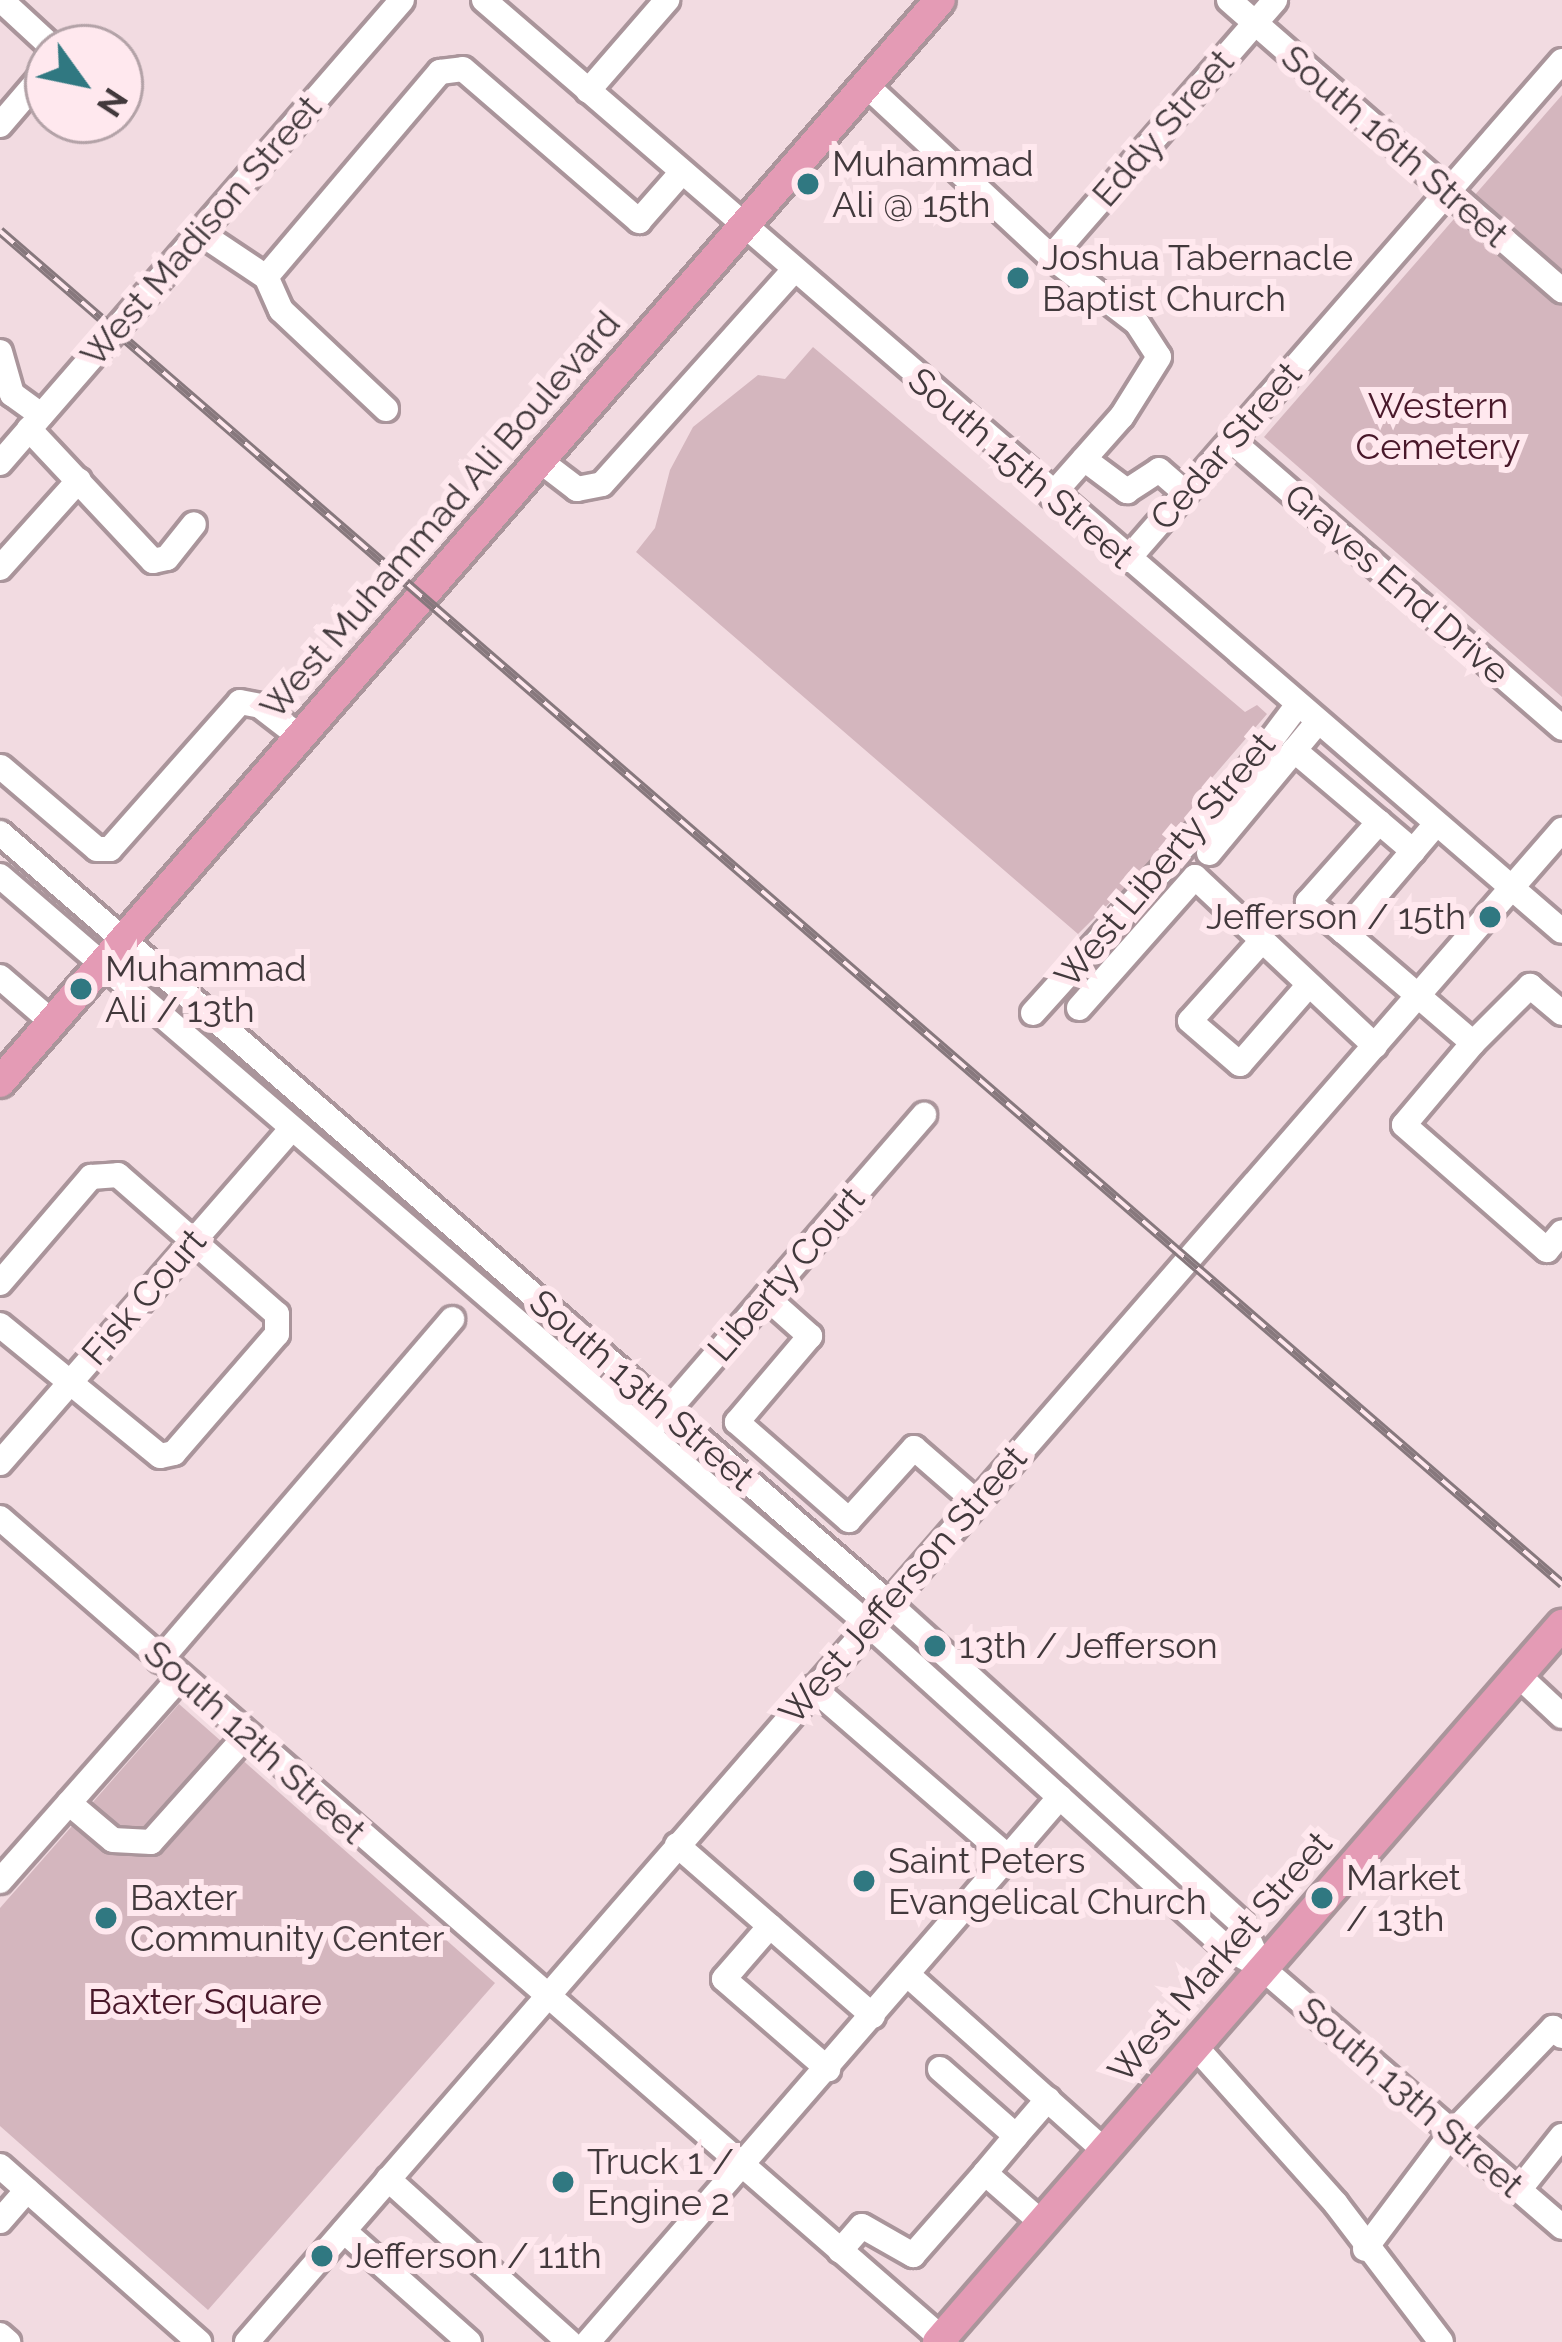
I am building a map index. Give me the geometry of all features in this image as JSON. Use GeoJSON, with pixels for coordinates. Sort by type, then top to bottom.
{"type":"FeatureCollection","features":[{"type":"Feature","properties":{"kind":"main road","name":"West Muhammad Ali Boulevard"},"geometry":{"type":"LineString","coordinates":[[0,1082],[940,0]]}},
{"type":"Feature","properties":{"kind":"main road","name":"West Market Street"},"geometry":{"type":"LineString","coordinates":[[942,2341],[1261,1967],[1562,1625]]}},
{"type":"Feature","properties":{"kind":"street"},"geometry":{"type":"LineString","coordinates":[[1,0],[27,24]]}},
{"type":"Feature","properties":{"kind":"street","name":"West Madison Street"},"geometry":{"type":"LineString","coordinates":[[0,463],[402,0]]}},
{"type":"Feature","properties":{"kind":"street","name":"South 15th Street"},"geometry":{"type":"LineString","coordinates":[[484,0],[1306,716],[1562,931]]}},
{"type":"Feature","properties":{"kind":"street"},"geometry":{"type":"LineString","coordinates":[[589,91],[667,0]]}},
{"type":"Feature","properties":{"kind":"street","name":"South 16th Street"},"geometry":{"type":"LineString","coordinates":[[1229,0],[1562,290]]}},
{"type":"Feature","properties":{"kind":"street","name":"Eddy Street"},"geometry":{"type":"LineString","coordinates":[[1051,257],[1275,0]]}},
{"type":"Feature","properties":{"kind":"street","name":"Cedar Street"},"geometry":{"type":"LineString","coordinates":[[1127,560],[1562,61]]}},
{"type":"Feature","properties":{"kind":"street"},"geometry":{"type":"LineString","coordinates":[[266,277],[450,66],[639,221],[682,172]]}},
{"type":"Feature","properties":{"kind":"street"},"geometry":{"type":"LineString","coordinates":[[867,86],[1051,257],[1137,323],[1159,357],[1052,495]]}},
{"type":"Feature","properties":{"kind":"street"},"geometry":{"type":"LineString","coordinates":[[0,125],[24,97]]}},
{"type":"Feature","properties":{"kind":"street"},"geometry":{"type":"LineString","coordinates":[[200,233],[266,277],[281,310],[386,409]]}},
{"type":"Feature","properties":{"kind":"street"},"geometry":{"type":"LineString","coordinates":[[539,460],[577,488],[602,484],[794,270]]}},
{"type":"Feature","properties":{"kind":"street"},"geometry":{"type":"LineString","coordinates":[[2,362],[12,394],[79,480],[153,560],[166,558],[194,524]]}},
{"type":"Feature","properties":{"kind":"street","name":"Graves End Drive"},"geometry":{"type":"LineString","coordinates":[[1231,440],[1562,728]]}},
{"type":"Feature","properties":{"kind":"street"},"geometry":{"type":"LineString","coordinates":[[1084,459],[1118,488],[1127,490],[1159,470],[1185,493]]}},
{"type":"Feature","properties":{"kind":"street"},"geometry":{"type":"LineString","coordinates":[[0,568],[79,480]]}},
{"type":"Feature","properties":{"kind":"street"},"geometry":{"type":"LineString","coordinates":[[0,766],[97,849],[110,849],[239,702],[260,706],[299,736]]}},
{"type":"Feature","properties":{"kind":"street"},"geometry":{"type":"LineString","coordinates":[[1209,853],[1294,750],[1306,716]]}},
{"type":"Feature","properties":{"kind":"street","name":"West Liberty Street"},"geometry":{"type":"LineString","coordinates":[[1034,1013],[1306,716]]}},
{"type":"Feature","properties":{"kind":"street"},"geometry":{"type":"LineString","coordinates":[[1294,750],[1413,851]]}},
{"type":"Feature","properties":{"kind":"street"},"geometry":{"type":"LineString","coordinates":[[1378,822],[1309,902],[1473,1043]]}},
{"type":"Feature","properties":{"kind":"street"},"geometry":{"type":"LineString","coordinates":[[1343,932],[1436,824]]}},
{"type":"Feature","properties":{"kind":"street","name":"West Jefferson Street"},"geometry":{"type":"LineString","coordinates":[[247,2342],[1562,830]]}},
{"type":"Feature","properties":{"kind":"street","name":"South 13th Street"},"geometry":{"type":"LineString","coordinates":[[0,833],[887,1602],[1242,1924],[1261,1967]]}},
{"type":"Feature","properties":{"kind":"street","name":"South 13th Street"},"geometry":{"type":"LineString","coordinates":[[0,876],[289,1132],[868,1624],[1224,1946],[1261,1967],[1562,2227]]}},
{"type":"Feature","properties":{"kind":"street"},"geometry":{"type":"LineString","coordinates":[[1078,1008],[1195,877],[1259,944],[1375,1046]]}},
{"type":"Feature","properties":{"kind":"street"},"geometry":{"type":"LineString","coordinates":[[1259,944],[1190,1021],[1240,1064],[1307,987]]}},
{"type":"Feature","properties":{"kind":"street"},"geometry":{"type":"LineString","coordinates":[[0,977],[52,1022]]}},
{"type":"Feature","properties":{"kind":"street"},"geometry":{"type":"LineString","coordinates":[[1557,1249],[1404,1124],[1529,986],[1562,1013]]}},
{"type":"Feature","properties":{"kind":"street","name":"Liberty Court"},"geometry":{"type":"LineString","coordinates":[[648,1434],[924,1115]]}},
{"type":"Feature","properties":{"kind":"street","name":"Fisk Court"},"geometry":{"type":"LineString","coordinates":[[0,1463],[289,1132]]}},
{"type":"Feature","properties":{"kind":"street"},"geometry":{"type":"LineString","coordinates":[[0,1283],[91,1177],[118,1175],[278,1315],[277,1334],[189,1436],[160,1456],[0,1325]]}},
{"type":"Feature","properties":{"kind":"street"},"geometry":{"type":"LineString","coordinates":[[766,1298],[810,1336],[737,1422],[850,1520],[914,1448],[975,1501]]}},
{"type":"Feature","properties":{"kind":"street"},"geometry":{"type":"LineString","coordinates":[[160,1660],[452,1319]]}},
{"type":"Feature","properties":{"kind":"street","name":"South 12th Street"},"geometry":{"type":"LineString","coordinates":[[0,1518],[178,1679],[942,2341]]}},
{"type":"Feature","properties":{"kind":"street"},"geometry":{"type":"LineString","coordinates":[[1518,1675],[1562,1716]]}},
{"type":"Feature","properties":{"kind":"street"},"geometry":{"type":"LineString","coordinates":[[0,1881],[178,1679]]}},
{"type":"Feature","properties":{"kind":"street"},"geometry":{"type":"LineString","coordinates":[[813,1688],[1009,1858]]}},
{"type":"Feature","properties":{"kind":"street"},"geometry":{"type":"LineString","coordinates":[[69,1803],[113,1840],[151,1842],[245,1737]]}},
{"type":"Feature","properties":{"kind":"street"},"geometry":{"type":"LineString","coordinates":[[588,2342],[1060,1797]]}},
{"type":"Feature","properties":{"kind":"street"},"geometry":{"type":"LineString","coordinates":[[677,1845],[873,2016]]}},
{"type":"Feature","properties":{"kind":"street"},"geometry":{"type":"LineString","coordinates":[[770,1926],[724,1978],[827,2069]]}},
{"type":"Feature","properties":{"kind":"street"},"geometry":{"type":"LineString","coordinates":[[908,1975],[1104,2150]]}},
{"type":"Feature","properties":{"kind":"street"},"geometry":{"type":"LineString","coordinates":[[1365,2249],[1452,2134],[1557,2032]]}},
{"type":"Feature","properties":{"kind":"street"},"geometry":{"type":"LineString","coordinates":[[1194,2045],[1336,2204],[1365,2249],[1441,2342]]}},
{"type":"Feature","properties":{"kind":"street"},"geometry":{"type":"LineString","coordinates":[[940,2069],[1016,2135]]}},
{"type":"Feature","properties":{"kind":"street"},"geometry":{"type":"LineString","coordinates":[[840,2251],[862,2226],[913,2255],[1048,2099]]}},
{"type":"Feature","properties":{"kind":"street"},"geometry":{"type":"LineString","coordinates":[[1519,2190],[1562,2136]]}},
{"type":"Feature","properties":{"kind":"street"},"geometry":{"type":"LineString","coordinates":[[0,2166],[200,2342]]}},
{"type":"Feature","properties":{"kind":"street"},"geometry":{"type":"LineString","coordinates":[[985,2173],[1041,2222]]}},
{"type":"Feature","properties":{"kind":"street"},"geometry":{"type":"LineString","coordinates":[[388,2180],[569,2342]]}},
{"type":"Feature","properties":{"kind":"street"},"geometry":{"type":"LineString","coordinates":[[0,2221],[27,2190]]}},
{"type":"Feature","properties":{"kind":"street"},"geometry":{"type":"LineString","coordinates":[[344,2231],[469,2342]]}},
{"type":"Feature","properties":{"kind":"street"},"geometry":{"type":"LineString","coordinates":[[0,2336],[8,2342]]}},
{"type":"Feature","properties":{"kind":"green space","name":"Western Cemetery"},"geometry":{"type":"Polygon","coordinates":[[[1562,95],[1562,697],[1264,437],[1562,95]]]}},
{"type":"Feature","properties":{"kind":"green space"},"geometry":{"type":"Polygon","coordinates":[[[813,347],[1245,712],[1257,705],[1267,714],[1211,779],[1202,811],[1078,934],[636,552],[655,528],[670,470],[693,427],[758,375],[785,379],[813,347]]]}},
{"type":"Feature","properties":{"kind":"green space"},"geometry":{"type":"Polygon","coordinates":[[[138,973],[145,973],[636,1400],[521,1316],[135,980],[138,973]]]}},
{"type":"Feature","properties":{"kind":"green space","name":"Baxter Square"},"geometry":{"type":"Polygon","coordinates":[[[179,1704],[495,1983],[208,2310],[0,2126],[0,1908],[179,1704]]]}},
{"type":"Feature","properties":{"kind":"railway"},"geometry":{"type":"LineString","coordinates":[[0,231],[1562,1584]]}},
{"type":"Feature","properties":{"kind":"place","name":"Muhammad Ali @ 15th"},"geometry":{"type":"Point","coordinates":[808,184]}},
{"type":"Feature","properties":{"kind":"place","name":"Joshua Tabernacle Baptist Church"},"geometry":{"type":"Point","coordinates":[1018,278]}},
{"type":"Feature","properties":{"kind":"place","name":"Jefferson / 15th"},"geometry":{"type":"Point","coordinates":[1490,917]}},
{"type":"Feature","properties":{"kind":"place","name":"Muhammad Ali / 13th"},"geometry":{"type":"Point","coordinates":[81,989]}},
{"type":"Feature","properties":{"kind":"place","name":"13th / Jefferson"},"geometry":{"type":"Point","coordinates":[935,1646]}},
{"type":"Feature","properties":{"kind":"place","name":"Saint Peters Evangelical Church"},"geometry":{"type":"Point","coordinates":[864,1881]}},
{"type":"Feature","properties":{"kind":"place","name":"Market / 13th"},"geometry":{"type":"Point","coordinates":[1322,1898]}},
{"type":"Feature","properties":{"kind":"place","name":"Baxter Community Center"},"geometry":{"type":"Point","coordinates":[106,1918]}},
{"type":"Feature","properties":{"kind":"place","name":"Truck 1 / Engine 2"},"geometry":{"type":"Point","coordinates":[563,2182]}},
{"type":"Feature","properties":{"kind":"place","name":"Jefferson / 11th"},"geometry":{"type":"Point","coordinates":[322,2256]}}]}
